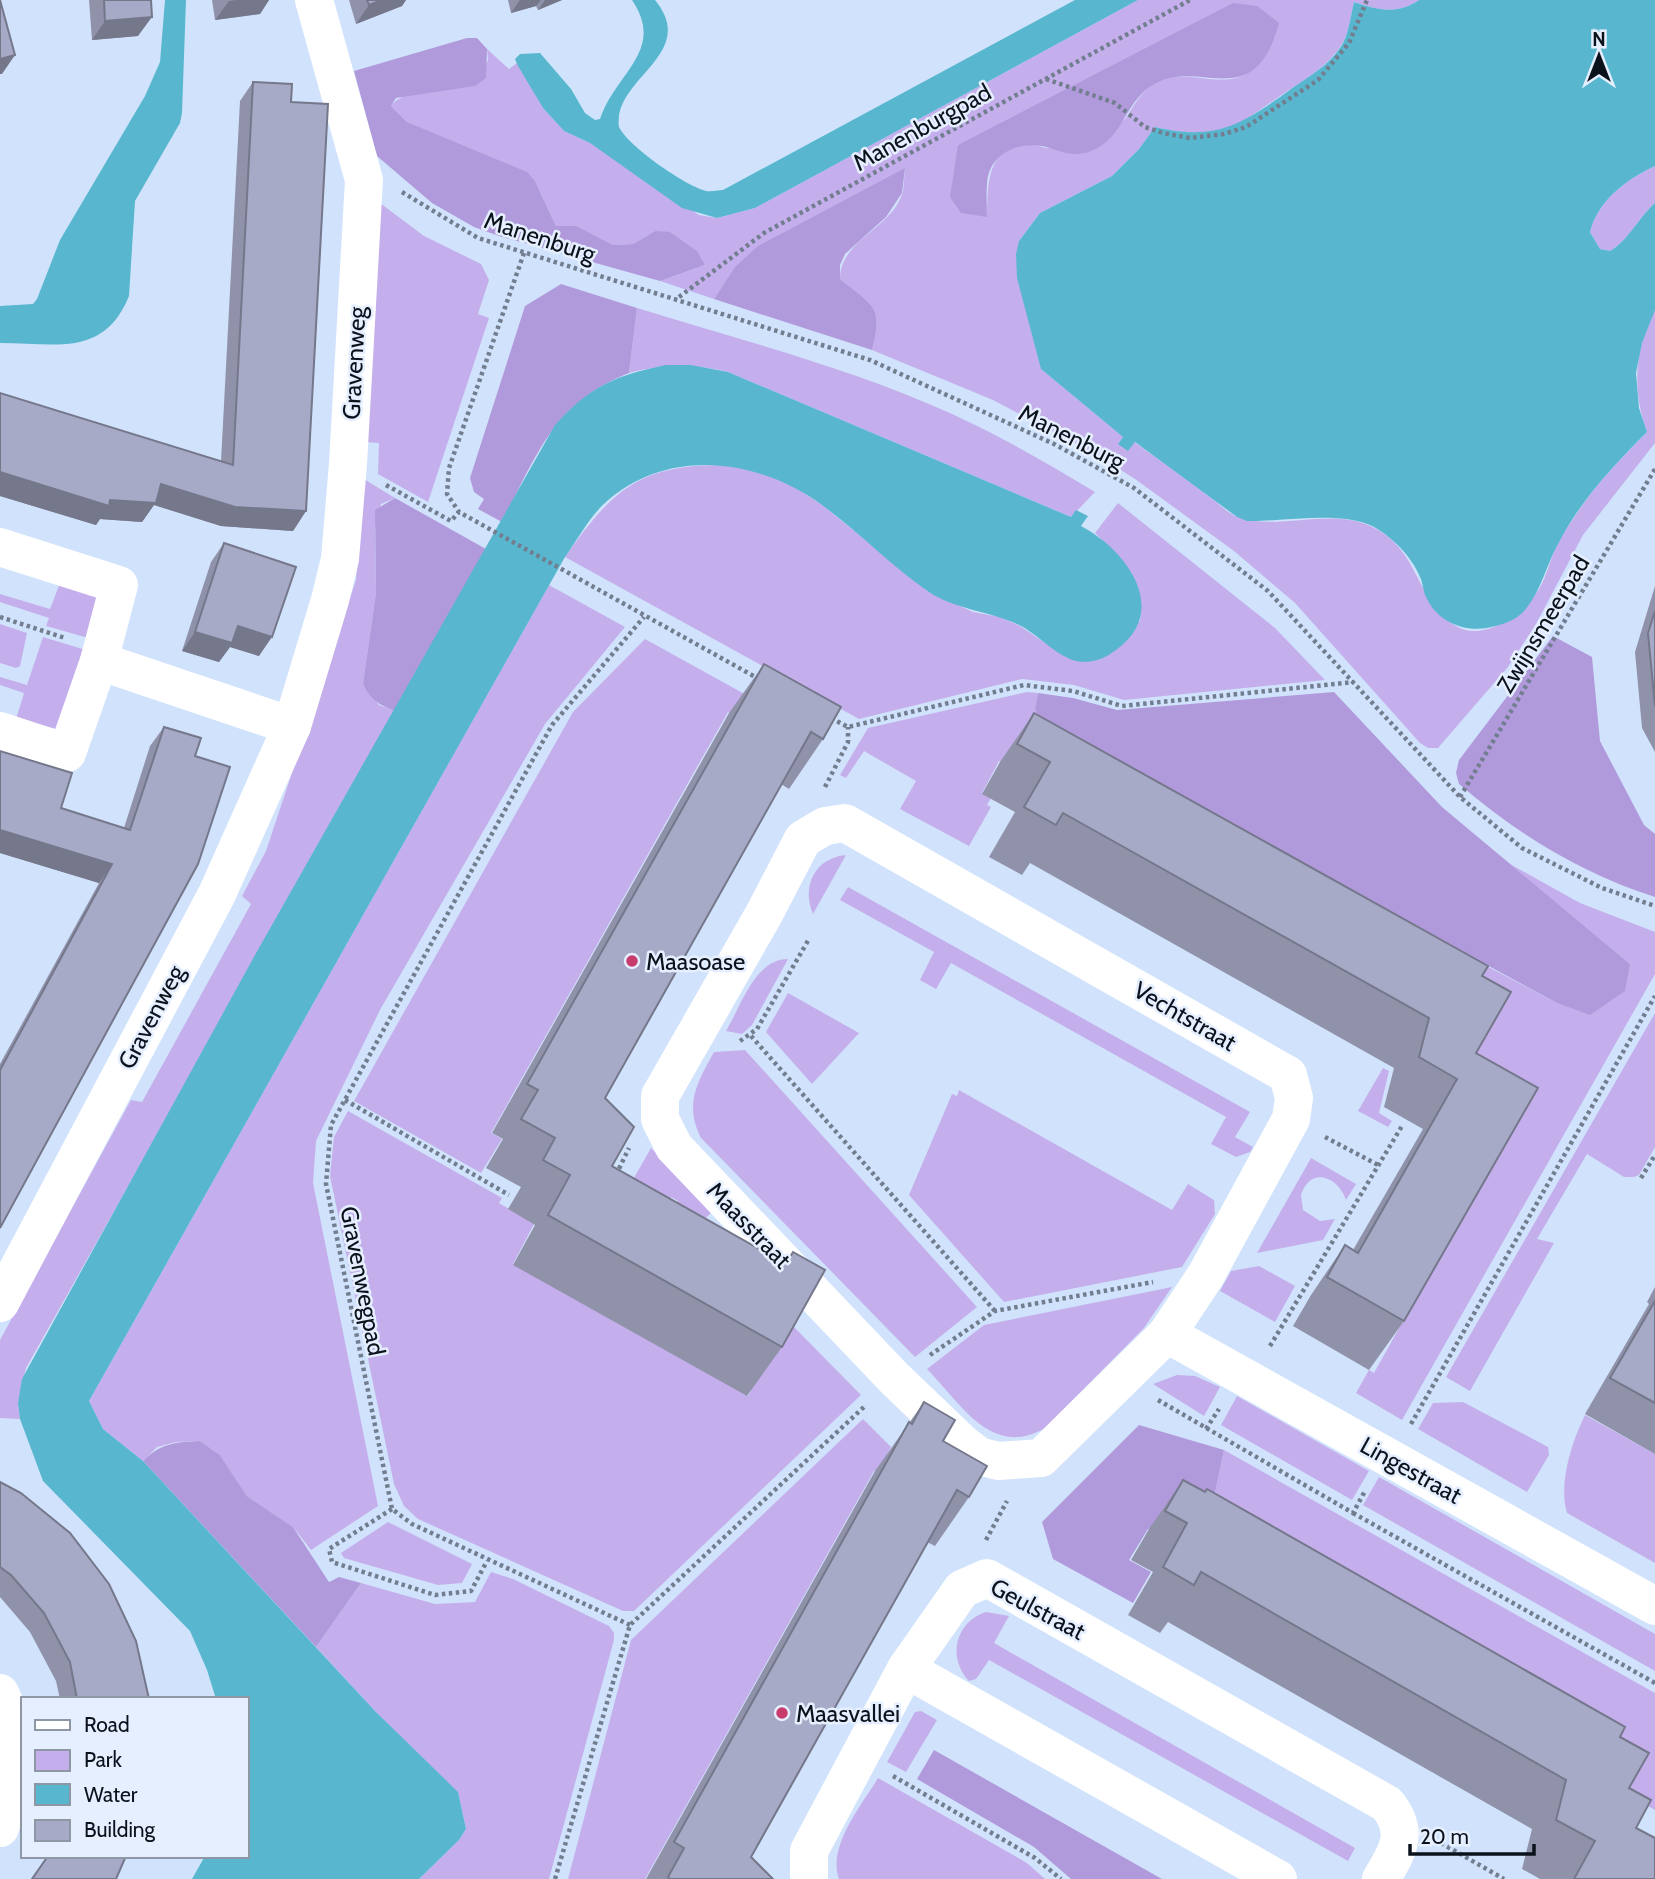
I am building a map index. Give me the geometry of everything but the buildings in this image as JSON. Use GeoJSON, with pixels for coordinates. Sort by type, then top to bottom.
{"type":"FeatureCollection","features":[{"type":"Feature","properties":{"kind":"street","name":"Gravenweg"},"geometry":{"type":"LineString","coordinates":[[0,1303],[217,894],[292,726],[311,671],[340,559],[364,180],[314,0]]}},
{"type":"Feature","properties":{"kind":"street"},"geometry":{"type":"LineString","coordinates":[[0,547],[119,585],[101,655],[67,753],[0,732]]}},
{"type":"Feature","properties":{"kind":"street"},"geometry":{"type":"LineString","coordinates":[[101,655],[292,726]]}},
{"type":"Feature","properties":{"kind":"street","name":"Vechtstraat"},"geometry":{"type":"LineString","coordinates":[[825,825],[845,823],[1288,1075],[1294,1098],[1290,1119],[1206,1275],[1167,1334]]}},
{"type":"Feature","properties":{"kind":"street"},"geometry":{"type":"LineString","coordinates":[[660,1119],[660,1096],[764,914],[803,839],[825,825]]}},
{"type":"Feature","properties":{"kind":"street","name":"Maasstraat"},"geometry":{"type":"LineString","coordinates":[[660,1119],[674,1147],[895,1379],[979,1456],[1017,1461],[1041,1458],[1167,1334]]}},
{"type":"Feature","properties":{"kind":"street","name":"Lingestraat"},"geometry":{"type":"LineString","coordinates":[[1167,1334],[1655,1606]]}},
{"type":"Feature","properties":{"kind":"street","name":"Geulstraat"},"geometry":{"type":"LineString","coordinates":[[906,1669],[962,1589],[987,1578],[1387,1804],[1398,1817],[1402,1838]]}},
{"type":"Feature","properties":{"kind":"street"},"geometry":{"type":"LineString","coordinates":[[809,1879],[809,1851],[906,1669],[1278,1879]]}},
{"type":"Feature","properties":{"kind":"street"},"geometry":{"type":"LineString","coordinates":[[0,1693],[8,1708],[13,1765],[10,1794],[0,1828]]}},
{"type":"Feature","properties":{"kind":"street"},"geometry":{"type":"LineString","coordinates":[[1381,1879],[1402,1838]]}},
{"type":"Feature","properties":{"kind":"path","name":"Manenburgpad"},"geometry":{"type":"LineString","coordinates":[[679,298],[764,233],[1190,0]]}},
{"type":"Feature","properties":{"kind":"path"},"geometry":{"type":"LineString","coordinates":[[1046,79],[1115,103],[1145,127],[1163,134],[1191,138],[1224,134],[1246,127],[1318,80],[1349,43],[1367,0]]}},
{"type":"Feature","properties":{"kind":"path","name":"Manenburg"},"geometry":{"type":"LineString","coordinates":[[364,180],[396,188],[478,238],[679,298],[870,360],[1054,444],[1134,488],[1268,591],[1460,797],[1522,848],[1602,888],[1655,906]]}},
{"type":"Feature","properties":{"kind":"path"},"geometry":{"type":"LineString","coordinates":[[524,253],[449,468],[447,494],[459,512],[764,682]]}},
{"type":"Feature","properties":{"kind":"path"},"geometry":{"type":"LineString","coordinates":[[348,464],[451,521],[459,512]]}},
{"type":"Feature","properties":{"kind":"path","name":"Zwijnsmeerpad"},"geometry":{"type":"LineString","coordinates":[[1460,797],[1655,469]]}},
{"type":"Feature","properties":{"kind":"path"},"geometry":{"type":"LineString","coordinates":[[0,617],[101,655]]}},
{"type":"Feature","properties":{"kind":"path","name":"Gravenwegpad"},"geometry":{"type":"LineString","coordinates":[[392,1509],[326,1184],[331,1125],[552,725],[644,617]]}},
{"type":"Feature","properties":{"kind":"path"},"geometry":{"type":"LineString","coordinates":[[824,714],[848,727],[1024,685],[1073,691],[1122,706],[1355,682]]}},
{"type":"Feature","properties":{"kind":"path"},"geometry":{"type":"LineString","coordinates":[[825,825],[825,783],[848,742],[848,727]]}},
{"type":"Feature","properties":{"kind":"path"},"geometry":{"type":"LineString","coordinates":[[1353,1513],[1375,1473],[1390,1459],[1655,996]]}},
{"type":"Feature","properties":{"kind":"path"},"geometry":{"type":"LineString","coordinates":[[751,1036],[995,1311]]}},
{"type":"Feature","properties":{"kind":"path"},"geometry":{"type":"LineString","coordinates":[[345,1100],[509,1195]]}},
{"type":"Feature","properties":{"kind":"path"},"geometry":{"type":"LineString","coordinates":[[611,1186],[631,1143],[660,1119]]}},
{"type":"Feature","properties":{"kind":"path"},"geometry":{"type":"LineString","coordinates":[[1290,1119],[1380,1166]]}},
{"type":"Feature","properties":{"kind":"path"},"geometry":{"type":"LineString","coordinates":[[1206,1429],[1240,1375],[1261,1361],[1402,1126]]}},
{"type":"Feature","properties":{"kind":"path"},"geometry":{"type":"LineString","coordinates":[[1641,1178],[1655,1155]]}},
{"type":"Feature","properties":{"kind":"path"},"geometry":{"type":"LineString","coordinates":[[1121,1379],[1655,1683]]}},
{"type":"Feature","properties":{"kind":"path"},"geometry":{"type":"LineString","coordinates":[[987,1578],[982,1549],[1014,1489],[1017,1461]]}},
{"type":"Feature","properties":{"kind":"path"},"geometry":{"type":"LineString","coordinates":[[487,1561],[471,1591],[435,1595],[332,1562],[329,1549],[392,1509],[412,1524],[487,1561],[630,1625],[555,1879]]}},
{"type":"Feature","properties":{"kind":"path"},"geometry":{"type":"LineString","coordinates":[[859,1756],[1035,1858],[1060,1879]]}},
{"type":"Feature","properties":{"kind":"path"},"geometry":{"type":"LineString","coordinates":[[1402,1838],[1426,1835],[1504,1879]]}},
{"type":"Feature","properties":{"kind":"green space"},"geometry":{"type":"Polygon","coordinates":[[[1138,0],[1419,0],[1403,8],[1387,10],[1354,2],[1344,40],[1331,58],[1255,113],[1241,122],[1214,132],[1198,133],[1155,127],[1139,149],[1112,176],[1040,213],[1019,241],[1041,369],[1123,437],[1118,444],[1134,442],[1237,517],[1268,522],[1352,520],[1385,535],[1408,560],[1432,603],[1442,615],[1456,626],[1467,630],[1490,629],[1522,609],[1537,592],[1558,543],[1591,493],[1647,432],[1639,401],[1638,370],[1643,340],[1655,310],[1655,443],[1583,535],[1536,624],[1508,667],[1438,748],[1428,748],[1420,743],[1295,603],[1234,551],[1135,479],[1097,455],[993,400],[872,350],[876,315],[868,301],[840,279],[842,265],[857,244],[889,215],[897,204],[903,191],[905,169],[734,268],[714,299],[660,281],[705,265],[655,231],[633,244],[613,245],[576,227],[556,226],[535,181],[407,122],[391,106],[397,100],[417,92],[475,86],[488,60],[487,49],[509,69],[517,63],[543,108],[564,131],[590,143],[699,215],[717,218],[755,208],[1138,0]],[[1275,36],[958,145],[987,217],[991,172],[1001,154],[1023,144],[1055,147],[1120,123],[1146,89],[1163,79],[1187,77],[1223,80],[1245,75],[1255,67],[1275,36]]]}},
{"type":"Feature","properties":{"kind":"green space"},"geometry":{"type":"Polygon","coordinates":[[[1655,166],[1655,203],[1616,247],[1610,251],[1600,249],[1590,232],[1600,210],[1624,184],[1655,166]]]}},
{"type":"Feature","properties":{"kind":"green space"},"geometry":{"type":"Polygon","coordinates":[[[380,203],[424,236],[481,264],[489,280],[478,314],[489,318],[428,502],[378,474],[379,443],[365,442],[380,203]]]}},
{"type":"Feature","properties":{"kind":"green space"},"geometry":{"type":"Polygon","coordinates":[[[637,308],[795,356],[912,397],[987,431],[1095,492],[1071,517],[728,372],[678,366],[629,373],[637,308]]]}},
{"type":"Feature","properties":{"kind":"green space"},"geometry":{"type":"Polygon","coordinates":[[[701,465],[732,465],[783,480],[821,504],[930,592],[973,612],[1000,617],[1020,626],[1063,655],[1140,621],[1141,606],[1136,582],[1123,563],[1095,533],[1118,503],[1275,628],[1325,680],[1124,700],[1074,685],[1022,679],[859,719],[565,557],[600,512],[633,484],[675,469],[701,465]]]}},
{"type":"Feature","properties":{"kind":"green space"},"geometry":{"type":"Polygon","coordinates":[[[364,479],[395,498],[381,504],[375,528],[376,593],[363,683],[379,705],[395,711],[26,1368],[18,1403],[20,1419],[0,1418],[0,1340],[131,1100],[142,1102],[251,904],[242,896],[266,851],[356,580],[364,479]]]}},
{"type":"Feature","properties":{"kind":"green space"},"geometry":{"type":"Polygon","coordinates":[[[60,583],[97,592],[92,639],[46,626],[49,618],[0,602],[0,594],[50,609],[60,583]]]}},
{"type":"Feature","properties":{"kind":"green space"},"geometry":{"type":"Polygon","coordinates":[[[549,585],[625,627],[545,724],[380,1010],[316,1141],[313,1183],[378,1506],[311,1550],[293,1527],[247,1496],[220,1455],[200,1441],[176,1442],[157,1447],[143,1461],[103,1429],[89,1401],[549,585]]]}},
{"type":"Feature","properties":{"kind":"green space"},"geometry":{"type":"Polygon","coordinates":[[[0,624],[27,633],[20,666],[16,668],[0,663],[0,624]]]}},
{"type":"Feature","properties":{"kind":"green space"},"geometry":{"type":"Polygon","coordinates":[[[43,637],[89,651],[61,730],[16,719],[24,693],[0,685],[0,677],[27,685],[43,637]]]}},
{"type":"Feature","properties":{"kind":"green space"},"geometry":{"type":"Polygon","coordinates":[[[645,639],[819,735],[807,756],[728,712],[491,1133],[502,1139],[481,1173],[354,1101],[573,712],[645,639]]]}},
{"type":"Feature","properties":{"kind":"green space"},"geometry":{"type":"Polygon","coordinates":[[[1027,692],[1038,693],[1035,708],[1336,887],[1557,1003],[1630,964],[1510,864],[1580,903],[1655,932],[1655,974],[1402,1420],[1356,1393],[1369,1370],[1374,1373],[1505,1139],[1453,1015],[999,761],[982,793],[991,798],[987,805],[991,807],[969,846],[900,809],[916,781],[864,751],[846,778],[840,775],[868,728],[1027,692]]]}},
{"type":"Feature","properties":{"kind":"green space"},"geometry":{"type":"Polygon","coordinates":[[[846,855],[813,914],[809,893],[813,875],[826,862],[846,855]]]}},
{"type":"Feature","properties":{"kind":"green space"},"geometry":{"type":"Polygon","coordinates":[[[848,887],[1250,1112],[1235,1137],[1253,1147],[1250,1152],[1236,1157],[1211,1144],[1226,1117],[951,963],[936,989],[920,980],[934,952],[840,900],[848,887]]]}},
{"type":"Feature","properties":{"kind":"green space"},"geometry":{"type":"Polygon","coordinates":[[[788,959],[752,1025],[742,1034],[726,1031],[758,975],[776,961],[788,959]]]}},
{"type":"Feature","properties":{"kind":"green space"},"geometry":{"type":"Polygon","coordinates":[[[788,993],[859,1033],[812,1084],[766,1032],[788,993]]]}},
{"type":"Feature","properties":{"kind":"green space"},"geometry":{"type":"Polygon","coordinates":[[[1655,1013],[1655,1147],[1639,1175],[1634,1177],[1624,1177],[1587,1154],[1537,1239],[1554,1243],[1470,1391],[1446,1377],[1655,1013]]]}},
{"type":"Feature","properties":{"kind":"green space"},"geometry":{"type":"Polygon","coordinates":[[[745,1050],[977,1307],[915,1357],[701,1138],[693,1115],[693,1104],[702,1074],[714,1052],[745,1050]]]}},
{"type":"Feature","properties":{"kind":"green space"},"geometry":{"type":"Polygon","coordinates":[[[1383,1068],[1389,1071],[1379,1113],[1392,1121],[1388,1127],[1358,1111],[1383,1068]]]}},
{"type":"Feature","properties":{"kind":"green space"},"geometry":{"type":"Polygon","coordinates":[[[959,1090],[1172,1210],[1188,1184],[1214,1200],[1215,1214],[1182,1267],[1004,1302],[909,1195],[952,1094],[957,1096],[959,1090]]]}},
{"type":"Feature","properties":{"kind":"green space"},"geometry":{"type":"Polygon","coordinates":[[[348,1111],[502,1198],[499,1203],[534,1224],[513,1264],[748,1396],[789,1322],[861,1395],[634,1611],[623,1611],[418,1519],[404,1506],[394,1484],[330,1176],[334,1137],[348,1111]]]}},
{"type":"Feature","properties":{"kind":"green space"},"geometry":{"type":"Polygon","coordinates":[[[651,1148],[712,1212],[682,1240],[672,1212],[678,1201],[671,1197],[667,1204],[631,1183],[651,1148]]]}},
{"type":"Feature","properties":{"kind":"green space"},"geometry":{"type":"Polygon","coordinates":[[[1311,1158],[1356,1184],[1346,1200],[1331,1180],[1311,1180],[1301,1195],[1303,1210],[1320,1221],[1335,1219],[1323,1240],[1257,1253],[1311,1158]]]}},
{"type":"Feature","properties":{"kind":"green space"},"geometry":{"type":"Polygon","coordinates":[[[1259,1266],[1295,1286],[1275,1322],[1220,1291],[1231,1271],[1259,1266]]]}},
{"type":"Feature","properties":{"kind":"green space"},"geometry":{"type":"Polygon","coordinates":[[[1172,1287],[1144,1328],[1045,1428],[1026,1436],[1009,1437],[993,1432],[979,1423],[927,1369],[984,1325],[1172,1287]]]}},
{"type":"Feature","properties":{"kind":"green space"},"geometry":{"type":"Polygon","coordinates":[[[1177,1375],[1195,1376],[1220,1387],[1204,1416],[1153,1384],[1177,1375]]]}},
{"type":"Feature","properties":{"kind":"green space"},"geometry":{"type":"Polygon","coordinates":[[[1237,1396],[1369,1471],[1352,1500],[1221,1425],[1237,1396]]]}},
{"type":"Feature","properties":{"kind":"green space"},"geometry":{"type":"Polygon","coordinates":[[[1463,1402],[1548,1447],[1549,1455],[1527,1492],[1418,1429],[1433,1403],[1463,1402]]]}},
{"type":"Feature","properties":{"kind":"green space"},"geometry":{"type":"Polygon","coordinates":[[[1585,1415],[1655,1454],[1655,1563],[1567,1513],[1565,1476],[1575,1437],[1585,1415]]]}},
{"type":"Feature","properties":{"kind":"green space"},"geometry":{"type":"Polygon","coordinates":[[[863,1419],[891,1447],[878,1472],[874,1471],[645,1879],[568,1879],[631,1640],[863,1419]]]}},
{"type":"Feature","properties":{"kind":"green space"},"geometry":{"type":"Polygon","coordinates":[[[1224,1450],[1655,1693],[1655,1810],[1202,1555],[1224,1450]]]}},
{"type":"Feature","properties":{"kind":"green space"},"geometry":{"type":"Polygon","coordinates":[[[1379,1477],[1655,1634],[1655,1671],[1363,1505],[1379,1477]]]}},
{"type":"Feature","properties":{"kind":"green space"},"geometry":{"type":"Polygon","coordinates":[[[388,1522],[472,1564],[462,1583],[438,1585],[344,1558],[341,1553],[388,1522]]]}},
{"type":"Feature","properties":{"kind":"green space"},"geometry":{"type":"Polygon","coordinates":[[[491,1572],[513,1579],[609,1626],[614,1633],[614,1640],[549,1879],[419,1879],[459,1840],[466,1829],[458,1793],[375,1711],[316,1647],[361,1583],[435,1604],[475,1602],[491,1572]]]}},
{"type":"Feature","properties":{"kind":"green space"},"geometry":{"type":"Polygon","coordinates":[[[986,1612],[1009,1616],[994,1643],[1355,1848],[1348,1861],[989,1660],[976,1679],[969,1681],[958,1662],[958,1642],[967,1624],[986,1612]]]}},
{"type":"Feature","properties":{"kind":"green space"},"geometry":{"type":"Polygon","coordinates":[[[921,1711],[937,1720],[906,1772],[887,1762],[915,1712],[921,1711]]]}},
{"type":"Feature","properties":{"kind":"green space"},"geometry":{"type":"Polygon","coordinates":[[[878,1778],[1027,1863],[1045,1879],[839,1879],[838,1853],[842,1840],[855,1813],[878,1778]]]}},
{"type":"Feature","properties":{"kind":"shaded area"},"geometry":{"type":"Polygon","coordinates":[[[1233,3],[1257,6],[1279,23],[1268,52],[1255,69],[1239,77],[1187,76],[1169,78],[1151,86],[1142,93],[1110,138],[1091,151],[1070,154],[1028,145],[1008,151],[993,164],[989,174],[987,217],[961,213],[950,197],[958,145],[1233,3]]]}},
{"type":"Feature","properties":{"kind":"shaded area"},"geometry":{"type":"Polygon","coordinates":[[[467,38],[477,38],[487,49],[486,78],[475,86],[396,98],[391,106],[407,122],[527,172],[535,181],[556,226],[576,226],[613,245],[633,244],[655,231],[670,232],[697,251],[705,265],[660,281],[499,236],[474,227],[432,203],[377,156],[354,71],[467,38]]]}},
{"type":"Feature","properties":{"kind":"shaded area"},"geometry":{"type":"Polygon","coordinates":[[[905,168],[902,193],[886,217],[845,254],[840,265],[840,279],[868,301],[876,315],[872,350],[714,299],[734,268],[758,246],[905,168]]]}},
{"type":"Feature","properties":{"kind":"shaded area"},"geometry":{"type":"Polygon","coordinates":[[[561,284],[637,308],[629,373],[603,385],[565,416],[538,453],[502,522],[478,509],[484,499],[474,492],[470,478],[525,306],[561,284]]]}},
{"type":"Feature","properties":{"kind":"shaded area"},"geometry":{"type":"Polygon","coordinates":[[[395,498],[486,549],[395,711],[375,701],[363,683],[376,593],[375,510],[395,498]]]}},
{"type":"Feature","properties":{"kind":"shaded area"},"geometry":{"type":"Polygon","coordinates":[[[1553,636],[1592,657],[1600,741],[1644,825],[1655,834],[1655,897],[1601,876],[1551,850],[1504,819],[1459,784],[1456,773],[1459,760],[1553,636]]]}},
{"type":"Feature","properties":{"kind":"shaded area"},"geometry":{"type":"Polygon","coordinates":[[[1334,692],[1442,807],[1630,964],[1625,991],[1590,1015],[1557,1003],[1040,724],[1035,708],[1038,693],[1073,698],[1117,710],[1334,692]]]}},
{"type":"Feature","properties":{"kind":"shaded area"},"geometry":{"type":"Polygon","coordinates":[[[1139,1425],[1224,1450],[1202,1555],[1148,1529],[1129,1560],[1151,1572],[1133,1603],[1053,1559],[1042,1522],[1139,1425]]]}},
{"type":"Feature","properties":{"kind":"shaded area"},"geometry":{"type":"Polygon","coordinates":[[[200,1441],[220,1455],[247,1496],[293,1527],[329,1582],[339,1577],[361,1583],[316,1647],[143,1461],[156,1450],[169,1445],[200,1441]]]}},
{"type":"Feature","properties":{"kind":"shaded area"},"geometry":{"type":"Polygon","coordinates":[[[934,1750],[1162,1879],[1071,1879],[1034,1847],[917,1779],[934,1750]]]}},
{"type":"Feature","properties":{"kind":"water"},"geometry":{"type":"Polygon","coordinates":[[[165,0],[186,0],[182,113],[180,123],[135,201],[129,296],[119,316],[106,330],[92,338],[76,343],[58,344],[0,343],[0,306],[33,304],[37,299],[60,240],[145,96],[160,62],[165,0]]]}},
{"type":"Feature","properties":{"kind":"water"},"geometry":{"type":"Polygon","coordinates":[[[632,0],[655,0],[666,19],[667,36],[662,51],[628,94],[620,110],[619,127],[633,144],[658,164],[684,181],[710,191],[723,190],[1075,0],[1138,0],[755,208],[717,218],[682,208],[590,143],[564,131],[543,108],[515,59],[520,54],[540,53],[571,89],[585,113],[595,120],[600,119],[607,102],[641,48],[644,34],[641,18],[632,0]]]}},
{"type":"Feature","properties":{"kind":"water"},"geometry":{"type":"Polygon","coordinates":[[[1419,0],[1655,0],[1655,166],[1624,184],[1607,200],[1590,232],[1600,249],[1610,251],[1655,203],[1655,310],[1642,343],[1636,373],[1639,408],[1647,432],[1587,498],[1558,544],[1535,595],[1525,610],[1513,620],[1478,629],[1451,623],[1437,613],[1426,597],[1421,579],[1407,555],[1388,536],[1374,527],[1361,522],[1330,518],[1247,521],[1237,517],[1135,442],[1128,451],[1118,444],[1123,437],[1041,369],[1017,278],[1016,254],[1019,241],[1040,213],[1112,176],[1139,149],[1155,127],[1194,132],[1210,131],[1240,122],[1270,104],[1332,58],[1345,39],[1354,2],[1387,10],[1403,8],[1419,0]]]}},
{"type":"Feature","properties":{"kind":"water"},"geometry":{"type":"Polygon","coordinates":[[[666,365],[691,365],[728,372],[1071,517],[1076,510],[1088,516],[1081,526],[1114,550],[1127,565],[1141,600],[1140,618],[1132,634],[1107,656],[1087,662],[1069,659],[1023,627],[1000,617],[952,603],[929,592],[822,505],[771,477],[743,469],[714,465],[685,466],[657,472],[631,484],[606,502],[589,521],[565,557],[89,1401],[103,1429],[143,1461],[375,1711],[458,1792],[466,1829],[459,1840],[419,1879],[192,1879],[204,1858],[248,1858],[248,1697],[215,1697],[190,1631],[43,1481],[20,1419],[18,1403],[22,1379],[255,955],[555,425],[592,392],[632,373],[666,365]]]}},
{"type":"Feature","properties":{"kind":"place","name":"Maasoase"},"geometry":{"type":"Point","coordinates":[632,961]}},
{"type":"Feature","properties":{"kind":"place","name":"Maasvallei"},"geometry":{"type":"Point","coordinates":[782,1713]}}]}
